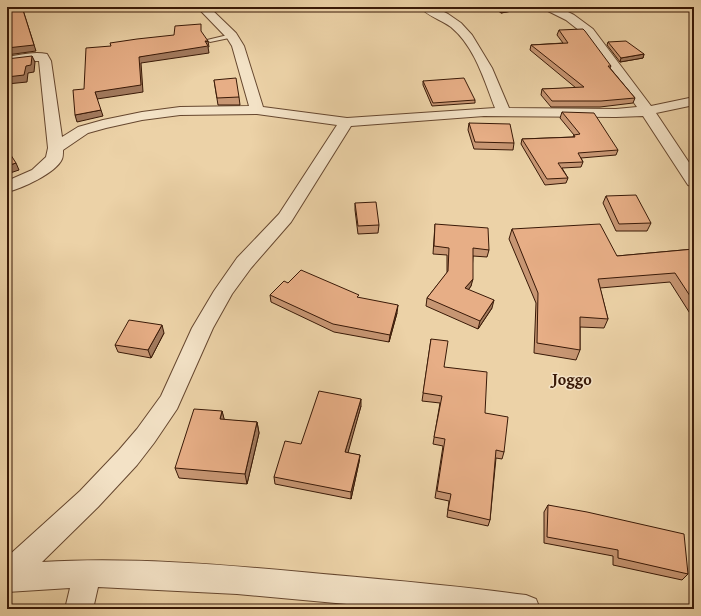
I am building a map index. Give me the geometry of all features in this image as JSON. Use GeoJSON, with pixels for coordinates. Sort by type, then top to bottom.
{"type":"FeatureCollection","features":[{"type":"Feature","properties":{"kind":"street"},"geometry":{"type":"LineString","coordinates":[[203,7],[232,36],[238,46],[257,110]]}},
{"type":"Feature","properties":{"kind":"street"},"geometry":{"type":"LineString","coordinates":[[426,7],[460,28],[475,47],[486,69],[503,111]]}},
{"type":"Feature","properties":{"kind":"street"},"geometry":{"type":"LineString","coordinates":[[548,7],[559,11],[578,22],[589,32],[647,111],[694,182]]}},
{"type":"Feature","properties":{"kind":"street"},"geometry":{"type":"LineString","coordinates":[[7,61],[36,56],[43,57],[45,61],[56,148],[54,159],[38,173],[7,187]]}},
{"type":"Feature","properties":{"kind":"street"},"geometry":{"type":"LineString","coordinates":[[56,148],[83,130],[103,124],[142,116],[180,111],[257,110],[347,122],[503,111],[574,113],[647,111],[694,101]]}},
{"type":"Feature","properties":{"kind":"street"},"geometry":{"type":"LineString","coordinates":[[7,575],[84,504],[126,458],[162,413],[190,358],[208,317],[243,265],[290,212],[321,160],[347,122]]}},
{"type":"Feature","properties":{"kind":"street"},"geometry":{"type":"LineString","coordinates":[[79,609],[86,573]]}},
{"type":"Feature","properties":{"kind":"street"},"geometry":{"type":"LineString","coordinates":[[7,578],[86,573],[237,580],[450,600],[526,609]]}},
{"type":"Feature","properties":{"kind":"lane"},"geometry":{"type":"LineString","coordinates":[[210,40],[232,36]]}},
{"type":"Feature","properties":{"kind":"building"},"geometry":{"type":"Polygon","coordinates":[[[7,7],[22,7],[34,45],[7,48],[7,7]]]}},
{"type":"Feature","properties":{"kind":"building"},"geometry":{"type":"Polygon","coordinates":[[[201,24],[201,31],[208,41],[205,41],[208,46],[139,57],[141,85],[95,92],[101,110],[75,115],[73,90],[84,89],[86,48],[111,46],[110,43],[174,35],[175,26],[201,24]]]}},
{"type":"Feature","properties":{"kind":"building"},"geometry":{"type":"Polygon","coordinates":[[[583,29],[611,66],[608,66],[635,98],[601,101],[552,101],[542,89],[584,87],[531,45],[568,43],[559,30],[583,29]]]}},
{"type":"Feature","properties":{"kind":"building"},"geometry":{"type":"Polygon","coordinates":[[[626,41],[644,54],[621,58],[608,42],[626,41]]]}},
{"type":"Feature","properties":{"kind":"building"},"geometry":{"type":"Polygon","coordinates":[[[32,56],[31,65],[26,66],[24,75],[7,77],[7,59],[32,56]]]}},
{"type":"Feature","properties":{"kind":"building"},"geometry":{"type":"Polygon","coordinates":[[[236,78],[239,97],[217,98],[214,80],[236,78]]]}},
{"type":"Feature","properties":{"kind":"building"},"geometry":{"type":"Polygon","coordinates":[[[464,78],[475,100],[433,103],[423,81],[464,78]]]}},
{"type":"Feature","properties":{"kind":"building"},"geometry":{"type":"Polygon","coordinates":[[[562,112],[594,113],[618,150],[578,153],[583,162],[558,163],[568,178],[547,179],[522,139],[575,137],[574,135],[580,134],[562,112]]]}},
{"type":"Feature","properties":{"kind":"building"},"geometry":{"type":"Polygon","coordinates":[[[469,123],[510,124],[514,143],[475,142],[469,123]]]}},
{"type":"Feature","properties":{"kind":"building"},"geometry":{"type":"Polygon","coordinates":[[[7,149],[16,163],[7,166],[7,149]]]}},
{"type":"Feature","properties":{"kind":"building"},"geometry":{"type":"Polygon","coordinates":[[[636,195],[651,223],[619,224],[606,196],[636,195]]]}},
{"type":"Feature","properties":{"kind":"building"},"geometry":{"type":"Polygon","coordinates":[[[376,202],[379,225],[358,226],[355,203],[376,202]]]}},
{"type":"Feature","properties":{"kind":"building"},"geometry":{"type":"Polygon","coordinates":[[[435,224],[488,228],[489,250],[473,248],[473,279],[465,288],[494,300],[480,321],[427,298],[448,271],[449,248],[434,246],[435,224]]]}},
{"type":"Feature","properties":{"kind":"building"},"geometry":{"type":"Polygon","coordinates":[[[600,224],[617,256],[694,249],[694,302],[675,273],[598,279],[608,319],[580,317],[580,350],[537,343],[538,293],[512,229],[600,224]]]}},
{"type":"Feature","properties":{"kind":"building"},"geometry":{"type":"Polygon","coordinates":[[[301,270],[359,295],[357,297],[398,305],[390,335],[333,324],[270,295],[284,281],[288,283],[301,270]]]}},
{"type":"Feature","properties":{"kind":"building"},"geometry":{"type":"Polygon","coordinates":[[[129,320],[162,325],[148,350],[115,345],[129,320]]]}},
{"type":"Feature","properties":{"kind":"building"},"geometry":{"type":"Polygon","coordinates":[[[431,339],[448,341],[444,367],[487,372],[485,413],[508,417],[504,452],[496,450],[490,520],[448,510],[451,494],[437,491],[445,439],[434,437],[442,396],[423,393],[431,339]]]}},
{"type":"Feature","properties":{"kind":"building"},"geometry":{"type":"Polygon","coordinates":[[[319,391],[361,399],[345,452],[360,455],[351,492],[274,477],[285,441],[301,444],[319,391]]]}},
{"type":"Feature","properties":{"kind":"building"},"geometry":{"type":"Polygon","coordinates":[[[194,409],[222,411],[220,419],[257,422],[245,474],[175,468],[194,409]]]}},
{"type":"Feature","properties":{"kind":"building"},"geometry":{"type":"Polygon","coordinates":[[[548,505],[587,512],[684,534],[688,574],[618,558],[618,550],[547,537],[548,505]]]}},
{"type":"Feature","properties":{"kind":"building"},"geometry":{"type":"Polygon","coordinates":[[[7,607],[19,607],[19,609],[7,609],[7,607]]]}},
{"type":"Feature","properties":{"kind":"district","name":"Joggo"},"geometry":{"type":"Point","coordinates":[572,379]}}]}
